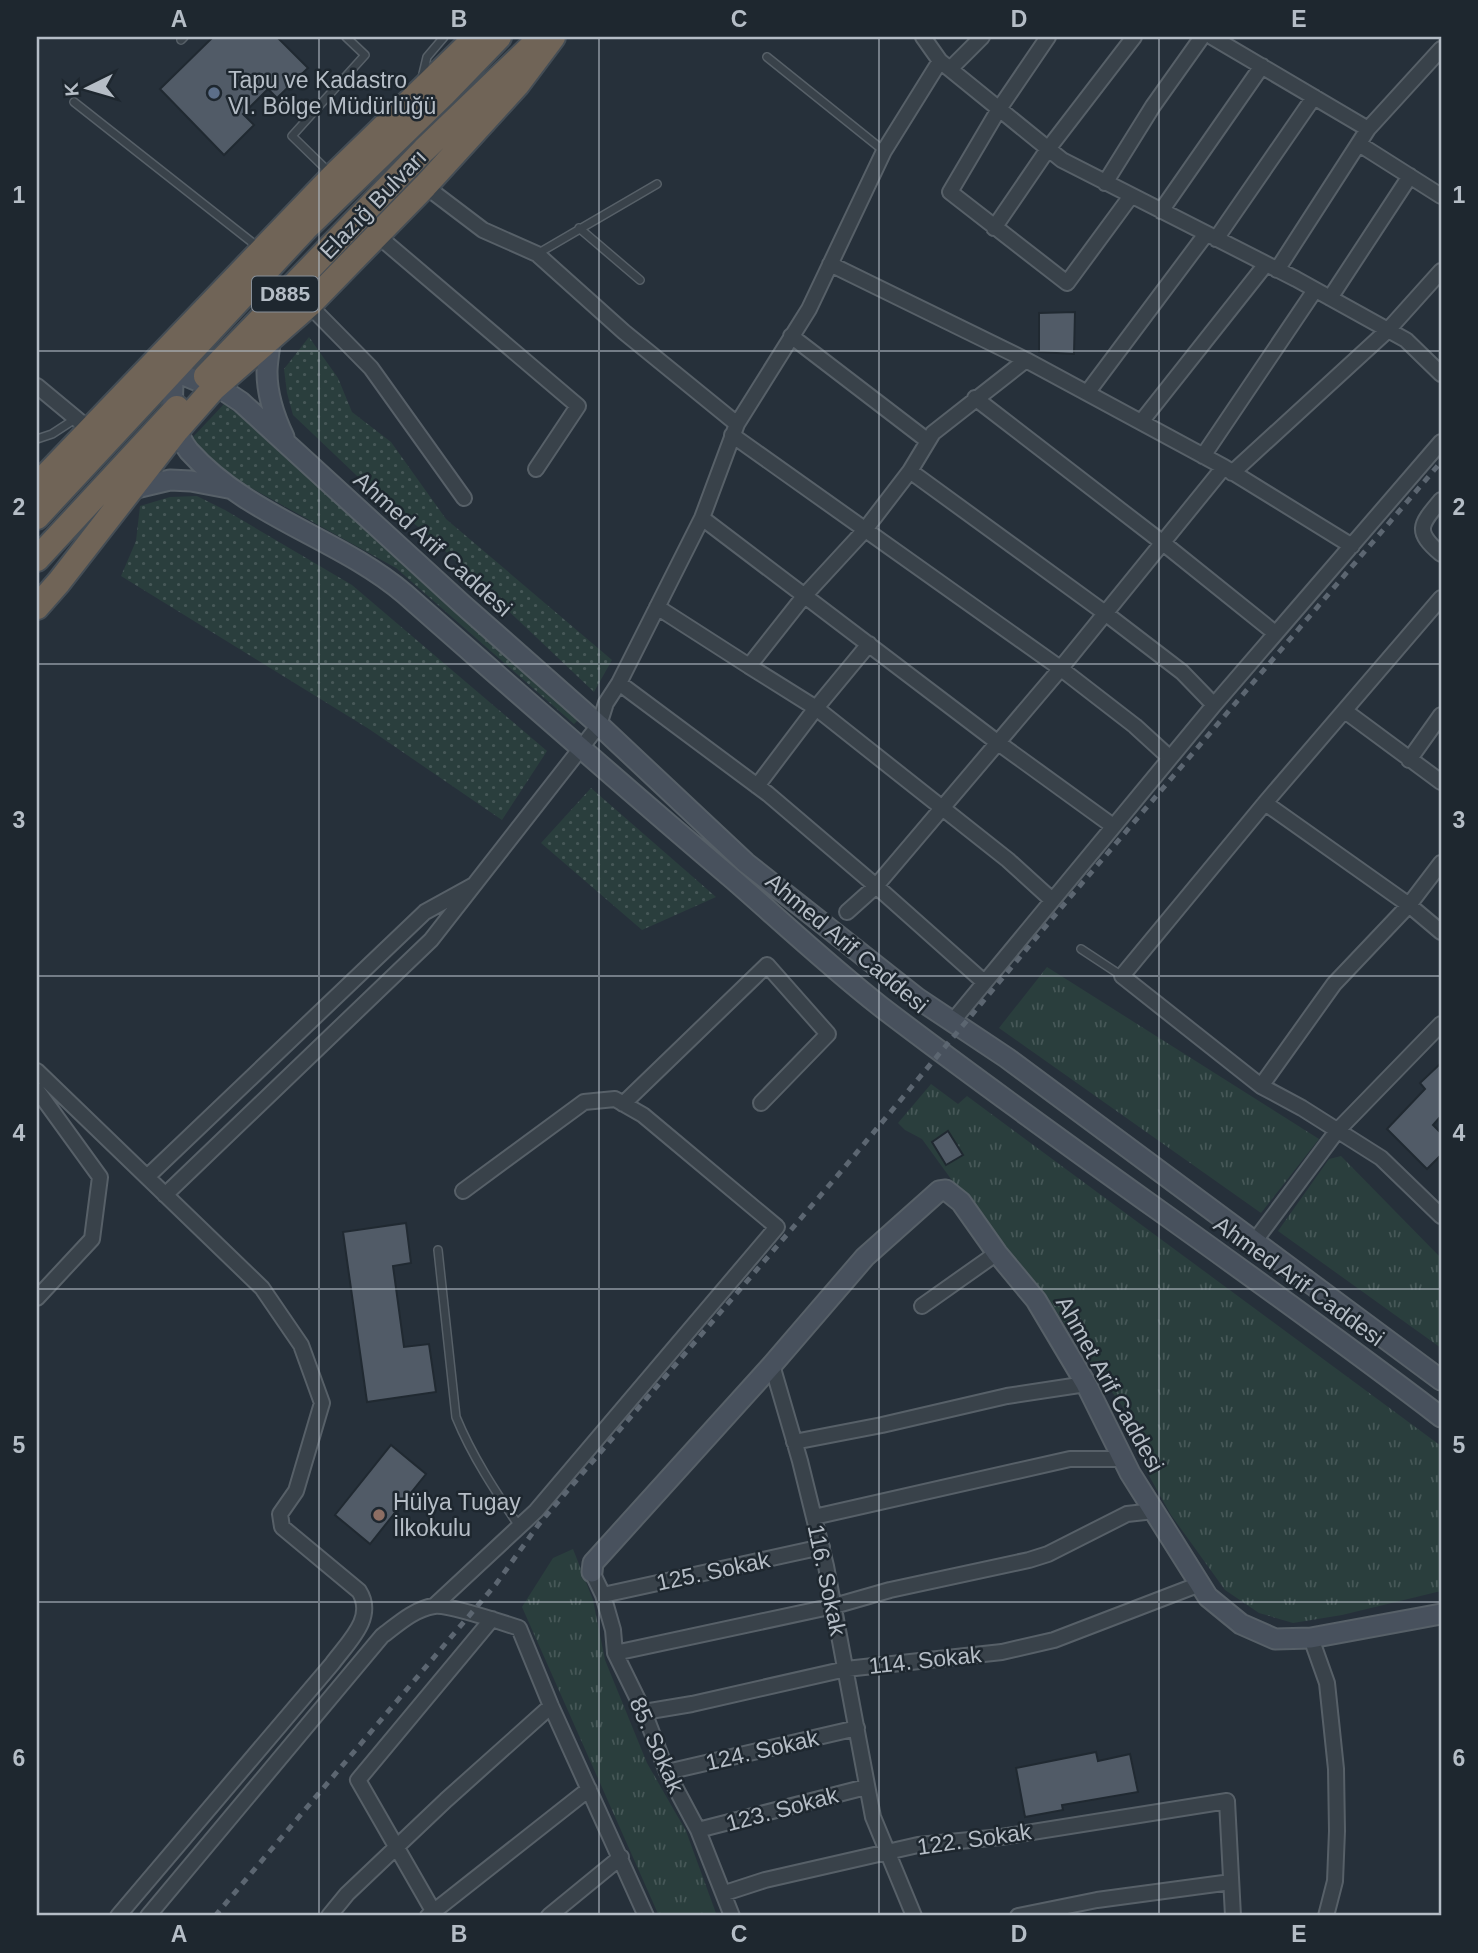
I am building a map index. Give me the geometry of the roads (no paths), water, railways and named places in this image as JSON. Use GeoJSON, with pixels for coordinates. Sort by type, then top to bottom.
{"type":"FeatureCollection","features":[{"type":"Feature","properties":{"kind":"highway"},"geometry":{"type":"LineString","coordinates":[[37,485],[83,424],[476,37]]}},
{"type":"Feature","properties":{"kind":"highway","name":"Elazığ Bulvarı"},"geometry":{"type":"LineString","coordinates":[[37,517],[305,229],[499,37]]}},
{"type":"Feature","properties":{"kind":"highway","name":"Elazığ Bulvarı"},"geometry":{"type":"LineString","coordinates":[[37,559],[176,421],[270,310],[424,150],[541,37]]}},
{"type":"Feature","properties":{"kind":"highway"},"geometry":{"type":"LineString","coordinates":[[209,384],[271,339],[309,305],[425,186],[517,85],[553,37]]}},
{"type":"Feature","properties":{"kind":"highway"},"geometry":{"type":"LineString","coordinates":[[37,607],[132,489],[176,421]]}},
{"type":"Feature","properties":{"kind":"street"},"geometry":{"type":"LineString","coordinates":[[923,37],[945,65],[1062,160],[1272,267],[1406,340],[1441,374]]}},
{"type":"Feature","properties":{"kind":"street"},"geometry":{"type":"LineString","coordinates":[[165,1195],[431,940],[599,725],[606,704],[702,517],[735,430],[809,309],[884,150],[945,65],[982,37]]}},
{"type":"Feature","properties":{"kind":"street"},"geometry":{"type":"LineString","coordinates":[[1048,37],[999,109],[950,192],[1067,283],[1131,196]]}},
{"type":"Feature","properties":{"kind":"street"},"geometry":{"type":"LineString","coordinates":[[995,228],[1048,149],[1134,37]]}},
{"type":"Feature","properties":{"kind":"street"},"geometry":{"type":"LineString","coordinates":[[1105,183],[1153,106],[1202,37]]}},
{"type":"Feature","properties":{"kind":"street"},"geometry":{"type":"LineString","coordinates":[[1219,39],[1368,130]]}},
{"type":"Feature","properties":{"kind":"street"},"geometry":{"type":"LineString","coordinates":[[1141,422],[1272,267],[1368,130],[1441,49]]}},
{"type":"Feature","properties":{"kind":"street"},"geometry":{"type":"LineString","coordinates":[[1161,211],[1262,66]]}},
{"type":"Feature","properties":{"kind":"street"},"geometry":{"type":"LineString","coordinates":[[1087,393],[1211,237],[1314,97]]}},
{"type":"Feature","properties":{"kind":"street"},"geometry":{"type":"LineString","coordinates":[[1359,144],[1441,196]]}},
{"type":"Feature","properties":{"kind":"street"},"geometry":{"type":"LineString","coordinates":[[1330,298],[1410,176]]}},
{"type":"Feature","properties":{"kind":"street"},"geometry":{"type":"LineString","coordinates":[[425,186],[483,229],[537,254],[735,430],[864,531],[1060,668],[1135,726],[1170,758]]}},
{"type":"Feature","properties":{"kind":"street"},"geometry":{"type":"LineString","coordinates":[[377,235],[578,406],[536,469]]}},
{"type":"Feature","properties":{"kind":"street"},"geometry":{"type":"LineString","coordinates":[[830,264],[1026,360],[1141,422],[1228,470],[1352,546]]}},
{"type":"Feature","properties":{"kind":"street"},"geometry":{"type":"LineString","coordinates":[[847,912],[876,886],[1163,543],[1228,470],[1388,330],[1441,271]]}},
{"type":"Feature","properties":{"kind":"street"},"geometry":{"type":"LineString","coordinates":[[1203,456],[1315,290]]}},
{"type":"Feature","properties":{"kind":"street"},"geometry":{"type":"LineString","coordinates":[[309,305],[371,368],[464,498]]}},
{"type":"Feature","properties":{"kind":"street","name":"Ahmed Arif Caddesi"},"geometry":{"type":"LineString","coordinates":[[270,310],[271,339],[267,371],[269,392],[275,418],[286,441]]}},
{"type":"Feature","properties":{"kind":"street"},"geometry":{"type":"LineString","coordinates":[[791,336],[928,441]]}},
{"type":"Feature","properties":{"kind":"street"},"geometry":{"type":"LineString","coordinates":[[749,666],[805,595],[864,531],[910,471],[933,433],[1026,360]]}},
{"type":"Feature","properties":{"kind":"street","name":"Ahmed Arif Caddesi"},"geometry":{"type":"LineString","coordinates":[[174,371],[209,384],[286,441],[318,475],[599,725],[746,863],[917,998],[1007,1058],[1441,1380]]}},
{"type":"Feature","properties":{"kind":"street"},"geometry":{"type":"LineString","coordinates":[[174,371],[172,395],[176,421]]}},
{"type":"Feature","properties":{"kind":"street"},"geometry":{"type":"LineString","coordinates":[[37,386],[83,424]]}},
{"type":"Feature","properties":{"kind":"street"},"geometry":{"type":"LineString","coordinates":[[975,398],[1163,543],[1275,634]]}},
{"type":"Feature","properties":{"kind":"street","name":"Ahmed Arif Caddesi"},"geometry":{"type":"LineString","coordinates":[[176,421],[185,446],[209,471],[276,518],[342,552],[399,589],[580,750],[878,1004],[1101,1171],[1334,1334],[1441,1417]]}},
{"type":"Feature","properties":{"kind":"street"},"geometry":{"type":"LineString","coordinates":[[952,1022],[1214,705],[1441,442]]}},
{"type":"Feature","properties":{"kind":"street"},"geometry":{"type":"LineString","coordinates":[[910,471],[1182,672],[1214,705]]}},
{"type":"Feature","properties":{"kind":"street","name":"Ahmed Arif Caddesi"},"geometry":{"type":"LineString","coordinates":[[132,489],[170,480],[191,481],[236,490]]}},
{"type":"Feature","properties":{"kind":"street"},"geometry":{"type":"LineString","coordinates":[[1441,500],[1422,527],[1425,540],[1441,554]]}},
{"type":"Feature","properties":{"kind":"street"},"geometry":{"type":"LineString","coordinates":[[702,517],[997,742],[1113,826]]}},
{"type":"Feature","properties":{"kind":"street"},"geometry":{"type":"LineString","coordinates":[[1441,598],[1265,803],[1122,976],[1261,1086],[1381,1158],[1441,1216]]}},
{"type":"Feature","properties":{"kind":"street"},"geometry":{"type":"LineString","coordinates":[[657,607],[816,708],[1008,860],[1052,900]]}},
{"type":"Feature","properties":{"kind":"street"},"geometry":{"type":"LineString","coordinates":[[757,786],[869,644]]}},
{"type":"Feature","properties":{"kind":"street"},"geometry":{"type":"LineString","coordinates":[[619,683],[757,786],[984,982]]}},
{"type":"Feature","properties":{"kind":"street"},"geometry":{"type":"LineString","coordinates":[[1345,711],[1441,782]]}},
{"type":"Feature","properties":{"kind":"street"},"geometry":{"type":"LineString","coordinates":[[1409,760],[1441,715]]}},
{"type":"Feature","properties":{"kind":"street"},"geometry":{"type":"LineString","coordinates":[[1265,803],[1409,905],[1441,932]]}},
{"type":"Feature","properties":{"kind":"street"},"geometry":{"type":"LineString","coordinates":[[1261,1086],[1334,984],[1409,905],[1441,863]]}},
{"type":"Feature","properties":{"kind":"street"},"geometry":{"type":"LineString","coordinates":[[147,1177],[425,912],[474,885]]}},
{"type":"Feature","properties":{"kind":"street"},"geometry":{"type":"LineString","coordinates":[[623,1104],[767,965],[828,1034],[761,1103]]}},
{"type":"Feature","properties":{"kind":"street"},"geometry":{"type":"LineString","coordinates":[[1254,1242],[1337,1131],[1438,1033]]}},
{"type":"Feature","properties":{"kind":"street"},"geometry":{"type":"LineString","coordinates":[[37,1071],[262,1288],[301,1345],[322,1404],[296,1491],[280,1514],[282,1527],[359,1591],[365,1601],[364,1619],[332,1664],[118,1916]]}},
{"type":"Feature","properties":{"kind":"street"},"geometry":{"type":"LineString","coordinates":[[37,1090],[100,1177],[92,1240],[37,1298]]}},
{"type":"Feature","properties":{"kind":"street"},"geometry":{"type":"LineString","coordinates":[[148,1916],[382,1636],[409,1615],[435,1605],[536,1511],[777,1227],[643,1115],[615,1099],[584,1102],[463,1191]]}},
{"type":"Feature","properties":{"kind":"street","name":"Ahmet Arif Caddesi"},"geometry":{"type":"LineString","coordinates":[[592,1572],[593,1563],[772,1365],[864,1257],[939,1191],[946,1190],[961,1202],[997,1254],[1036,1300],[1086,1384],[1130,1473],[1208,1597],[1241,1623],[1257,1633],[1275,1639],[1311,1638],[1441,1615]]}},
{"type":"Feature","properties":{"kind":"street"},"geometry":{"type":"LineString","coordinates":[[922,1306],[997,1254]]}},
{"type":"Feature","properties":{"kind":"street","name":"116. Sokak"},"geometry":{"type":"LineString","coordinates":[[772,1365],[822,1548],[873,1817],[914,1916]]}},
{"type":"Feature","properties":{"kind":"street"},"geometry":{"type":"LineString","coordinates":[[794,1442],[1007,1396],[1086,1384]]}},
{"type":"Feature","properties":{"kind":"street"},"geometry":{"type":"LineString","coordinates":[[814,1517],[1070,1459],[1124,1459]]}},
{"type":"Feature","properties":{"kind":"street"},"geometry":{"type":"LineString","coordinates":[[615,1653],[834,1606],[890,1590],[1029,1560],[1048,1554],[1127,1514],[1154,1511]]}},
{"type":"Feature","properties":{"kind":"street","name":"125. Sokak"},"geometry":{"type":"LineString","coordinates":[[603,1595],[822,1548]]}},
{"type":"Feature","properties":{"kind":"street","name":"85. Sokak"},"geometry":{"type":"LineString","coordinates":[[592,1572],[603,1595],[613,1630],[615,1653],[644,1712],[667,1772],[698,1830],[732,1916]]}},
{"type":"Feature","properties":{"kind":"street","name":"114. Sokak"},"geometry":{"type":"LineString","coordinates":[[644,1712],[692,1704],[846,1669],[1015,1649],[1054,1640],[1200,1584]]}},
{"type":"Feature","properties":{"kind":"street"},"geometry":{"type":"LineString","coordinates":[[435,1605],[519,1628],[551,1706],[646,1916]]}},
{"type":"Feature","properties":{"kind":"street"},"geometry":{"type":"LineString","coordinates":[[492,1619],[358,1780],[398,1847],[433,1915],[589,1789]]}},
{"type":"Feature","properties":{"kind":"street"},"geometry":{"type":"LineString","coordinates":[[1311,1638],[1327,1683],[1336,1769],[1335,1881],[1326,1916]]}},
{"type":"Feature","properties":{"kind":"street"},"geometry":{"type":"LineString","coordinates":[[329,1916],[347,1894],[446,1800],[551,1706]]}},
{"type":"Feature","properties":{"kind":"street","name":"124. Sokak"},"geometry":{"type":"LineString","coordinates":[[667,1772],[857,1728]]}},
{"type":"Feature","properties":{"kind":"street","name":"123. Sokak"},"geometry":{"type":"LineString","coordinates":[[698,1830],[866,1787]]}},
{"type":"Feature","properties":{"kind":"street","name":"122. Sokak"},"geometry":{"type":"LineString","coordinates":[[724,1893],[765,1880],[918,1845],[1001,1837],[1227,1801],[1231,1882]]}},
{"type":"Feature","properties":{"kind":"street"},"geometry":{"type":"LineString","coordinates":[[549,1916],[621,1857]]}},
{"type":"Feature","properties":{"kind":"street"},"geometry":{"type":"LineString","coordinates":[[1018,1916],[1097,1900],[1231,1882],[1233,1916]]}},
{"type":"Feature","properties":{"kind":"lane"},"geometry":{"type":"LineString","coordinates":[[333,176],[292,136],[365,55],[346,37]]}},
{"type":"Feature","properties":{"kind":"lane"},"geometry":{"type":"LineString","coordinates":[[421,90],[423,67],[427,57],[444,37]]}},
{"type":"Feature","properties":{"kind":"lane"},"geometry":{"type":"LineString","coordinates":[[767,57],[884,150]]}},
{"type":"Feature","properties":{"kind":"lane"},"geometry":{"type":"LineString","coordinates":[[75,102],[261,250]]}},
{"type":"Feature","properties":{"kind":"lane"},"geometry":{"type":"LineString","coordinates":[[537,254],[657,184]]}},
{"type":"Feature","properties":{"kind":"lane"},"geometry":{"type":"LineString","coordinates":[[579,228],[640,280]]}},
{"type":"Feature","properties":{"kind":"lane"},"geometry":{"type":"LineString","coordinates":[[37,439],[83,424]]}},
{"type":"Feature","properties":{"kind":"lane"},"geometry":{"type":"LineString","coordinates":[[1081,949],[1122,976]]}},
{"type":"Feature","properties":{"kind":"lane"},"geometry":{"type":"LineString","coordinates":[[438,1250],[456,1417],[490,1484],[520,1526]]}},
{"type":"Feature","properties":{"kind":"railway"},"geometry":{"type":"LineString","coordinates":[[215,1916],[496,1584],[539,1524],[1441,462]]}},
{"type":"Feature","properties":{"kind":"place","name":"Tapu ve Kadastro VI. Bölge Müdürlüğü"},"geometry":{"type":"Point","coordinates":[214,93]}},
{"type":"Feature","properties":{"kind":"place","name":"Hülya Tugay İlkokulu"},"geometry":{"type":"Point","coordinates":[379,1515]}}]}
